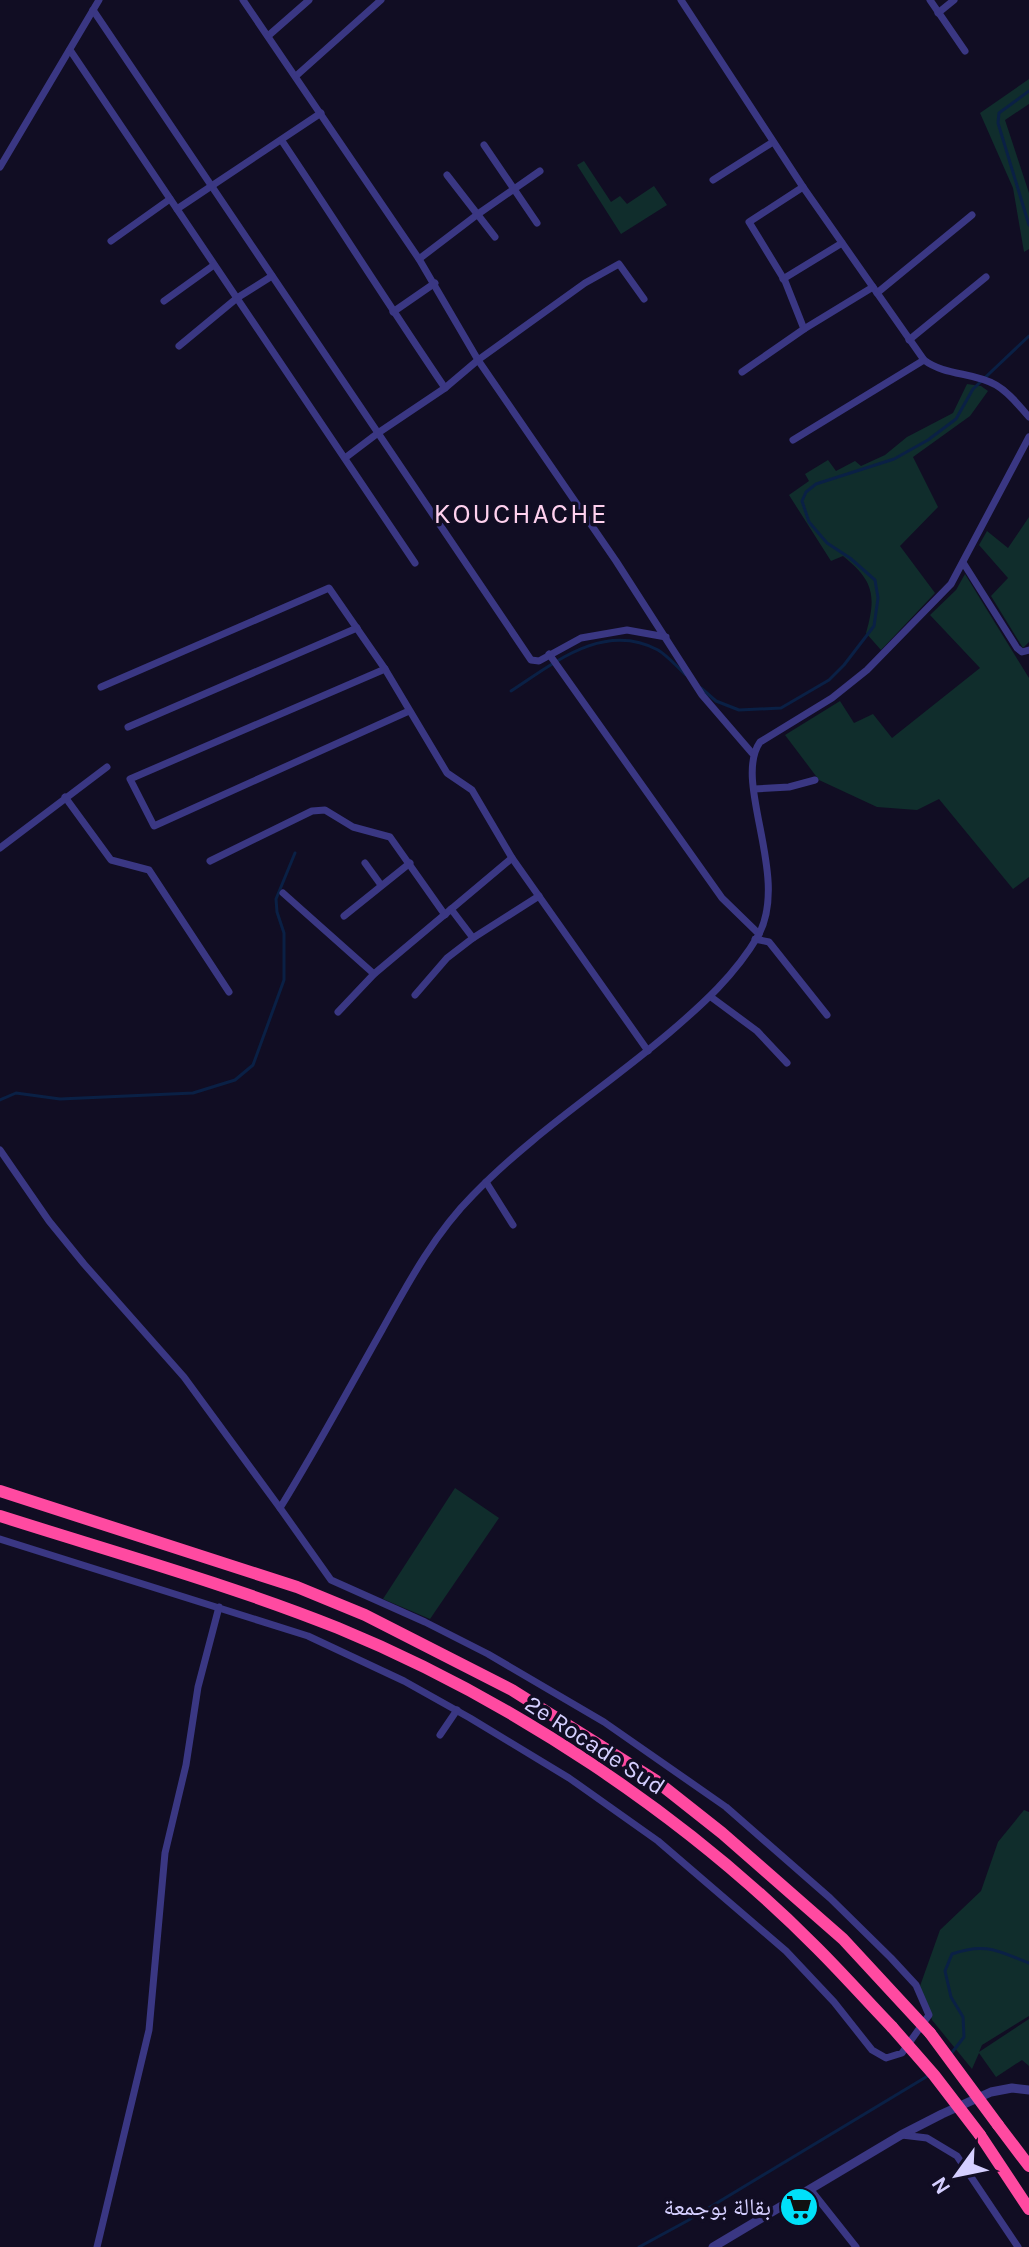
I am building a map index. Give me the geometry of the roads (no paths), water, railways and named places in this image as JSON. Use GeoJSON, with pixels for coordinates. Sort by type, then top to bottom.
{"type":"FeatureCollection","features":[{"type":"Feature","properties":{"kind":"highway","name":"2e Rocade Sud"},"geometry":{"type":"LineString","coordinates":[[0,1491],[297,1587],[378,1622],[512,1690],[655,1780],[722,1833],[843,1939],[926,2029],[1029,2166]]}},
{"type":"Feature","properties":{"kind":"highway","name":"2e Rocade Sud"},"geometry":{"type":"LineString","coordinates":[[0,1516],[153,1564],[337,1628],[392,1652],[504,1712],[608,1777],[711,1854],[816,1947],[934,2075],[980,2135],[1029,2209]]}},
{"type":"Feature","properties":{"kind":"street"},"geometry":{"type":"LineString","coordinates":[[0,167],[99,0]]}},
{"type":"Feature","properties":{"kind":"street"},"geometry":{"type":"LineString","coordinates":[[243,0],[435,283],[478,360],[666,637],[683,667],[702,695],[752,753],[770,905],[757,936],[711,997],[648,1051],[517,1152],[461,1208],[434,1244],[280,1508]]}},
{"type":"Feature","properties":{"kind":"street"},"geometry":{"type":"LineString","coordinates":[[268,36],[309,0]]}},
{"type":"Feature","properties":{"kind":"street"},"geometry":{"type":"LineString","coordinates":[[296,76],[381,0]]}},
{"type":"Feature","properties":{"kind":"street"},"geometry":{"type":"LineString","coordinates":[[681,0],[803,187],[924,360],[935,368],[994,384],[1007,392],[1029,417]]}},
{"type":"Feature","properties":{"kind":"street"},"geometry":{"type":"LineString","coordinates":[[930,0],[965,51]]}},
{"type":"Feature","properties":{"kind":"street"},"geometry":{"type":"LineString","coordinates":[[938,13],[954,0]]}},
{"type":"Feature","properties":{"kind":"street"},"geometry":{"type":"LineString","coordinates":[[93,10],[531,660],[539,661],[581,638],[627,630],[666,637]]}},
{"type":"Feature","properties":{"kind":"street"},"geometry":{"type":"LineString","coordinates":[[70,50],[415,563]]}},
{"type":"Feature","properties":{"kind":"street"},"geometry":{"type":"LineString","coordinates":[[177,209],[321,113]]}},
{"type":"Feature","properties":{"kind":"street"},"geometry":{"type":"LineString","coordinates":[[282,141],[445,388]]}},
{"type":"Feature","properties":{"kind":"street"},"geometry":{"type":"LineString","coordinates":[[713,180],[773,142]]}},
{"type":"Feature","properties":{"kind":"street"},"geometry":{"type":"LineString","coordinates":[[484,145],[537,223]]}},
{"type":"Feature","properties":{"kind":"street"},"geometry":{"type":"LineString","coordinates":[[419,259],[540,171]]}},
{"type":"Feature","properties":{"kind":"street"},"geometry":{"type":"LineString","coordinates":[[447,175],[495,237]]}},
{"type":"Feature","properties":{"kind":"street"},"geometry":{"type":"LineString","coordinates":[[803,187],[749,222],[783,279],[804,329]]}},
{"type":"Feature","properties":{"kind":"street"},"geometry":{"type":"LineString","coordinates":[[111,241],[170,199]]}},
{"type":"Feature","properties":{"kind":"street"},"geometry":{"type":"LineString","coordinates":[[742,372],[804,329],[875,290],[972,215]]}},
{"type":"Feature","properties":{"kind":"street"},"geometry":{"type":"LineString","coordinates":[[783,279],[842,243]]}},
{"type":"Feature","properties":{"kind":"street"},"geometry":{"type":"LineString","coordinates":[[345,458],[585,283],[619,264],[644,299]]}},
{"type":"Feature","properties":{"kind":"street"},"geometry":{"type":"LineString","coordinates":[[164,301],[214,265]]}},
{"type":"Feature","properties":{"kind":"street"},"geometry":{"type":"LineString","coordinates":[[179,346],[237,298],[272,276]]}},
{"type":"Feature","properties":{"kind":"street"},"geometry":{"type":"LineString","coordinates":[[909,340],[986,277]]}},
{"type":"Feature","properties":{"kind":"street"},"geometry":{"type":"LineString","coordinates":[[393,312],[435,283]]}},
{"type":"Feature","properties":{"kind":"street"},"geometry":{"type":"LineString","coordinates":[[793,440],[924,360]]}},
{"type":"Feature","properties":{"kind":"street"},"geometry":{"type":"LineString","coordinates":[[752,753],[760,742],[832,698],[867,670],[951,584],[1029,437]]}},
{"type":"Feature","properties":{"kind":"street"},"geometry":{"type":"LineString","coordinates":[[964,564],[1017,648],[1022,652],[1029,650]]}},
{"type":"Feature","properties":{"kind":"street"},"geometry":{"type":"LineString","coordinates":[[101,687],[329,588],[385,669],[447,773],[472,790],[512,858],[648,1051]]}},
{"type":"Feature","properties":{"kind":"street"},"geometry":{"type":"LineString","coordinates":[[128,727],[357,628]]}},
{"type":"Feature","properties":{"kind":"street"},"geometry":{"type":"LineString","coordinates":[[549,654],[722,898],[757,936],[769,942],[827,1015]]}},
{"type":"Feature","properties":{"kind":"street"},"geometry":{"type":"LineString","coordinates":[[385,669],[130,779],[154,826],[409,711]]}},
{"type":"Feature","properties":{"kind":"street"},"geometry":{"type":"LineString","coordinates":[[0,848],[107,767]]}},
{"type":"Feature","properties":{"kind":"street"},"geometry":{"type":"LineString","coordinates":[[754,789],[789,787],[815,780]]}},
{"type":"Feature","properties":{"kind":"street"},"geometry":{"type":"LineString","coordinates":[[65,797],[111,860],[149,870],[229,992]]}},
{"type":"Feature","properties":{"kind":"street"},"geometry":{"type":"LineString","coordinates":[[210,861],[319,810],[325,810],[353,827],[390,837],[448,912],[473,938]]}},
{"type":"Feature","properties":{"kind":"street"},"geometry":{"type":"LineString","coordinates":[[338,1012],[374,974],[512,858]]}},
{"type":"Feature","properties":{"kind":"street"},"geometry":{"type":"LineString","coordinates":[[365,863],[381,885]]}},
{"type":"Feature","properties":{"kind":"street"},"geometry":{"type":"LineString","coordinates":[[344,916],[410,863]]}},
{"type":"Feature","properties":{"kind":"street"},"geometry":{"type":"LineString","coordinates":[[283,893],[374,974]]}},
{"type":"Feature","properties":{"kind":"street"},"geometry":{"type":"LineString","coordinates":[[415,995],[447,958],[539,896]]}},
{"type":"Feature","properties":{"kind":"street"},"geometry":{"type":"LineString","coordinates":[[711,997],[768,1041],[787,1063]]}},
{"type":"Feature","properties":{"kind":"street"},"geometry":{"type":"LineString","coordinates":[[0,1150],[58,1232],[184,1377],[331,1580],[488,1654],[604,1722],[726,1807],[830,1898],[916,1985],[929,2015],[926,2029],[902,2053],[886,2058],[872,2050],[834,2002],[786,1951],[658,1841],[569,1778],[404,1681],[308,1636],[0,1539]]}},
{"type":"Feature","properties":{"kind":"street"},"geometry":{"type":"LineString","coordinates":[[486,1182],[513,1225]]}},
{"type":"Feature","properties":{"kind":"street"},"geometry":{"type":"LineString","coordinates":[[97,2247],[149,2030],[165,1853],[186,1765],[198,1687],[219,1607]]}},
{"type":"Feature","properties":{"kind":"street"},"geometry":{"type":"LineString","coordinates":[[440,1735],[457,1710]]}},
{"type":"Feature","properties":{"kind":"street"},"geometry":{"type":"LineString","coordinates":[[713,2247],[901,2135],[991,2092],[1012,2088],[1029,2090]]}},
{"type":"Feature","properties":{"kind":"street"},"geometry":{"type":"LineString","coordinates":[[901,2135],[927,2138],[957,2156],[1018,2247]]}},
{"type":"Feature","properties":{"kind":"street"},"geometry":{"type":"LineString","coordinates":[[810,2189],[856,2247]]}},
{"type":"Feature","properties":{"kind":"waterway"},"geometry":{"type":"LineString","coordinates":[[1029,91],[999,113],[998,123],[1029,225]]}},
{"type":"Feature","properties":{"kind":"waterway"},"geometry":{"type":"LineString","coordinates":[[701,688],[716,701],[739,710],[781,708],[829,680],[844,665],[874,626],[878,598],[875,580],[827,543],[809,522],[802,501],[806,492],[816,484],[894,459],[928,440],[956,419],[973,389],[1029,336]]}},
{"type":"Feature","properties":{"kind":"waterway"},"geometry":{"type":"LineString","coordinates":[[511,691],[580,649],[618,640],[638,642],[658,650],[686,675]]}},
{"type":"Feature","properties":{"kind":"waterway"},"geometry":{"type":"LineString","coordinates":[[0,1100],[16,1093],[60,1099],[193,1093],[235,1080],[253,1065],[284,980],[284,933],[276,899],[295,853]]}},
{"type":"Feature","properties":{"kind":"waterway"},"geometry":{"type":"LineString","coordinates":[[950,2055],[964,2037],[963,2017],[951,1997],[945,1971],[952,1954],[983,1948],[1029,1963]]}},
{"type":"Feature","properties":{"kind":"waterway"},"geometry":{"type":"LineString","coordinates":[[639,2247],[931,2074]]}},
{"type":"Feature","properties":{"kind":"place","name":"بقالة بوجمعة"},"geometry":{"type":"Point","coordinates":[799,2207]}},
{"type":"Feature","properties":{"kind":"district","name":"KOUCHACHE"},"geometry":{"type":"Point","coordinates":[521,513]}}]}
